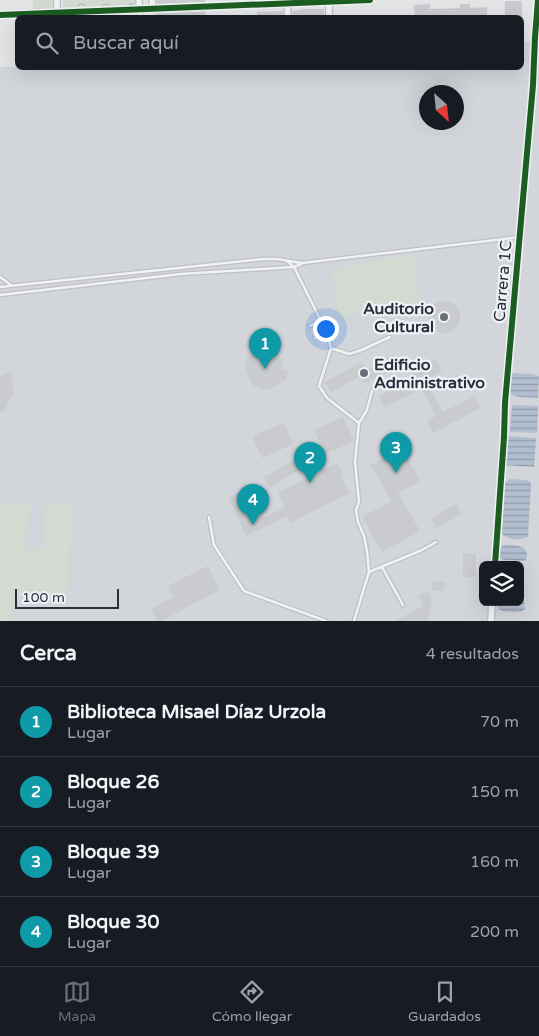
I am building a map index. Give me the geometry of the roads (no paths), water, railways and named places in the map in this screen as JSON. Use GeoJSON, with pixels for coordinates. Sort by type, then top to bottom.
{"type":"FeatureCollection","features":[{"type":"Feature","properties":{"kind":"street"},"geometry":{"type":"LineString","coordinates":[[57,0],[57,13]]}},
{"type":"Feature","properties":{"kind":"street"},"geometry":{"type":"LineString","coordinates":[[139,0],[140,15]]}},
{"type":"Feature","properties":{"kind":"street"},"geometry":{"type":"LineString","coordinates":[[152,0],[153,9]]}},
{"type":"Feature","properties":{"kind":"street"},"geometry":{"type":"LineString","coordinates":[[19,15],[370,0]]}},
{"type":"Feature","properties":{"kind":"street","name":"Carrera 1C"},"geometry":{"type":"LineString","coordinates":[[495,561],[505,402],[533,85],[534,37],[538,0]]}},
{"type":"Feature","properties":{"kind":"street"},"geometry":{"type":"LineString","coordinates":[[328,1],[329,15]]}},
{"type":"Feature","properties":{"kind":"street"},"geometry":{"type":"LineString","coordinates":[[287,4],[288,15]]}},
{"type":"Feature","properties":{"kind":"street"},"geometry":{"type":"LineString","coordinates":[[0,16],[15,15]]}},
{"type":"Feature","properties":{"kind":"street"},"geometry":{"type":"LineString","coordinates":[[491,621],[492,606]]}},
{"type":"Feature","properties":{"kind":"lane"},"geometry":{"type":"LineString","coordinates":[[0,287],[263,259],[302,263],[520,237]]}},
{"type":"Feature","properties":{"kind":"lane"},"geometry":{"type":"LineString","coordinates":[[286,260],[294,268],[321,320],[331,348],[319,386],[327,398],[359,423]]}},
{"type":"Feature","properties":{"kind":"lane"},"geometry":{"type":"LineString","coordinates":[[0,295],[181,274],[294,268],[302,263]]}},
{"type":"Feature","properties":{"kind":"lane"},"geometry":{"type":"LineString","coordinates":[[0,277],[13,286]]}},
{"type":"Feature","properties":{"kind":"lane"},"geometry":{"type":"LineString","coordinates":[[100,277],[101,283]]}},
{"type":"Feature","properties":{"kind":"lane"},"geometry":{"type":"LineString","coordinates":[[20,285],[21,293]]}},
{"type":"Feature","properties":{"kind":"lane"},"geometry":{"type":"LineString","coordinates":[[310,326],[321,320]]}},
{"type":"Feature","properties":{"kind":"lane"},"geometry":{"type":"LineString","coordinates":[[315,338],[327,333]]}},
{"type":"Feature","properties":{"kind":"lane"},"geometry":{"type":"LineString","coordinates":[[331,348],[349,354],[390,337]]}},
{"type":"Feature","properties":{"kind":"lane"},"geometry":{"type":"LineString","coordinates":[[354,621],[369,572],[364,536],[358,522],[356,510],[359,502],[355,462],[359,423],[367,410],[372,391]]}},
{"type":"Feature","properties":{"kind":"lane"},"geometry":{"type":"LineString","coordinates":[[209,517],[214,545],[244,591],[326,621]]}},
{"type":"Feature","properties":{"kind":"lane"},"geometry":{"type":"LineString","coordinates":[[369,572],[422,550],[436,542]]}},
{"type":"Feature","properties":{"kind":"lane"},"geometry":{"type":"LineString","coordinates":[[382,567],[403,605]]}},
{"type":"Feature","properties":{"kind":"water"},"geometry":{"type":"Polygon","coordinates":[[[510,373],[539,376],[538,398],[518,397],[508,392],[510,373]]]}},
{"type":"Feature","properties":{"kind":"water"},"geometry":{"type":"Polygon","coordinates":[[[512,405],[538,406],[537,433],[510,432],[512,405]]]}},
{"type":"Feature","properties":{"kind":"water"},"geometry":{"type":"Polygon","coordinates":[[[505,436],[536,438],[534,467],[503,465],[505,436]]]}},
{"type":"Feature","properties":{"kind":"water"},"geometry":{"type":"Polygon","coordinates":[[[510,479],[527,480],[531,483],[528,537],[521,539],[511,539],[502,534],[505,482],[510,479]]]}},
{"type":"Feature","properties":{"kind":"water"},"geometry":{"type":"Polygon","coordinates":[[[504,545],[518,546],[525,549],[527,556],[525,561],[504,560],[500,558],[500,550],[504,545]]]}},
{"type":"Feature","properties":{"kind":"water"},"geometry":{"type":"Polygon","coordinates":[[[524,602],[525,609],[521,612],[500,610],[498,606],[524,606],[524,602]]]}},
{"type":"Feature","properties":{"kind":"place","name":"Auditorio Cultural"},"geometry":{"type":"Point","coordinates":[444,317]}},
{"type":"Feature","properties":{"kind":"place","name":"Biblioteca Misael Díaz Urzola"},"geometry":{"type":"Point","coordinates":[265,369]}},
{"type":"Feature","properties":{"kind":"place","name":"Edificio Administrativo"},"geometry":{"type":"Point","coordinates":[364,373]}},
{"type":"Feature","properties":{"kind":"place","name":"Bloque 39"},"geometry":{"type":"Point","coordinates":[396,473]}},
{"type":"Feature","properties":{"kind":"place","name":"Bloque 26"},"geometry":{"type":"Point","coordinates":[310,483]}},
{"type":"Feature","properties":{"kind":"place","name":"Bloque 30"},"geometry":{"type":"Point","coordinates":[253,525]}}]}
